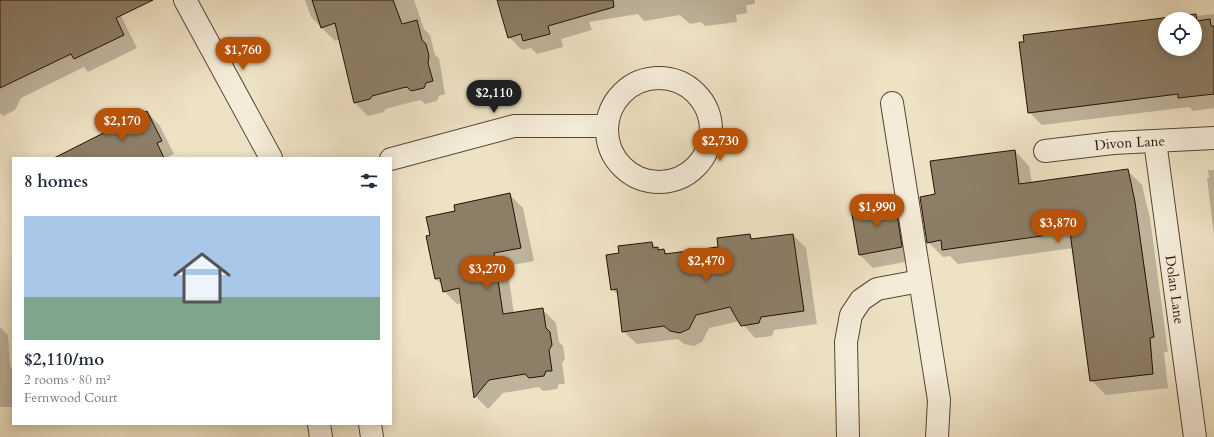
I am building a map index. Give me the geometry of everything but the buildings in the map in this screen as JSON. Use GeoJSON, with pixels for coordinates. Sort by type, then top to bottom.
{"type":"FeatureCollection","features":[{"type":"Feature","properties":{"kind":"street"},"geometry":{"type":"LineString","coordinates":[[185,0],[270,157]]}},
{"type":"Feature","properties":{"kind":"street"},"geometry":{"type":"LineString","coordinates":[[663,77],[683,83],[699,96],[709,114],[711,135],[705,154],[693,171],[674,181],[654,183],[634,177],[618,164],[608,146],[606,126],[612,106],[624,90],[643,80],[663,77]]}},
{"type":"Feature","properties":{"kind":"street"},"geometry":{"type":"LineString","coordinates":[[892,102],[939,400],[937,437]]}},
{"type":"Feature","properties":{"kind":"street"},"geometry":{"type":"LineString","coordinates":[[392,159],[514,126],[606,126]]}},
{"type":"Feature","properties":{"kind":"street","name":"Divon Lane"},"geometry":{"type":"LineString","coordinates":[[1045,151],[1113,143],[1214,138]]}},
{"type":"Feature","properties":{"kind":"street","name":"Dolan Lane"},"geometry":{"type":"LineString","coordinates":[[1156,142],[1196,437]]}},
{"type":"Feature","properties":{"kind":"street"},"geometry":{"type":"LineString","coordinates":[[848,437],[846,342],[851,315],[861,300],[877,289],[920,281]]}},
{"type":"Feature","properties":{"kind":"street"},"geometry":{"type":"LineString","coordinates":[[319,425],[321,437]]}},
{"type":"Feature","properties":{"kind":"street"},"geometry":{"type":"LineString","coordinates":[[370,425],[372,437]]}}]}
